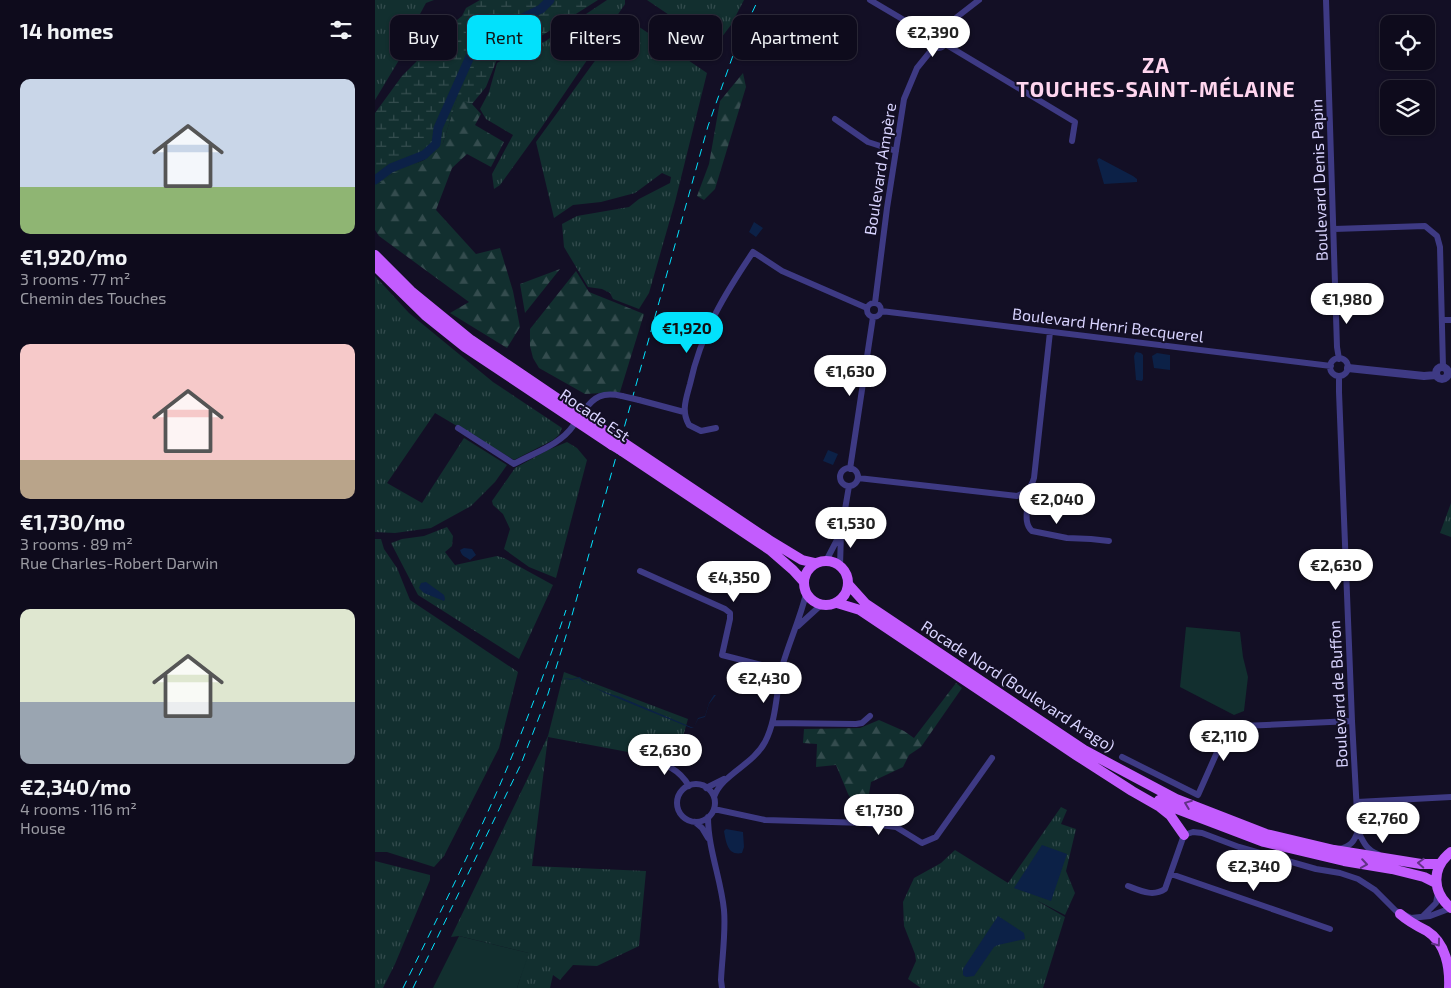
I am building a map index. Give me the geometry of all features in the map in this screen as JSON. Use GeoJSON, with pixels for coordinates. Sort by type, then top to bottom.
{"type":"FeatureCollection","features":[{"type":"Feature","properties":{"kind":"main road","name":"Rocade Est"},"geometry":{"type":"LineString","coordinates":[[375,255],[411,291],[471,340],[613,441]]}},
{"type":"Feature","properties":{"kind":"main road","name":"Rocade Est"},"geometry":{"type":"LineString","coordinates":[[375,266],[425,315],[465,347],[623,447],[770,550],[803,581]]}},
{"type":"Feature","properties":{"kind":"main road"},"geometry":{"type":"LineString","coordinates":[[623,447],[802,560],[834,563],[840,566],[847,578],[847,592],[837,603],[831,605],[821,605],[813,602],[806,594],[803,581],[809,568],[820,562]]}},
{"type":"Feature","properties":{"kind":"main road","name":"Rocade Nord (Boulevard Arago)"},"geometry":{"type":"LineString","coordinates":[[848,584],[866,604],[1084,750],[1176,799],[1266,834],[1335,850],[1403,862],[1440,864]]}},
{"type":"Feature","properties":{"kind":"main road"},"geometry":{"type":"LineString","coordinates":[[837,603],[860,610],[1170,815],[1184,835]]}},
{"type":"Feature","properties":{"kind":"main road"},"geometry":{"type":"LineString","coordinates":[[1105,772],[1172,807],[1264,842],[1424,877],[1437,888]]}},
{"type":"Feature","properties":{"kind":"main road"},"geometry":{"type":"LineString","coordinates":[[1451,852],[1440,864],[1436,873],[1437,888],[1444,902],[1451,908]]}},
{"type":"Feature","properties":{"kind":"main road"},"geometry":{"type":"LineString","coordinates":[[1400,914],[1408,922],[1429,932],[1439,943],[1450,971],[1449,988]]}},
{"type":"Feature","properties":{"kind":"street"},"geometry":{"type":"LineString","coordinates":[[870,0],[931,36]]}},
{"type":"Feature","properties":{"kind":"street"},"geometry":{"type":"LineString","coordinates":[[943,34],[957,17],[979,0]]}},
{"type":"Feature","properties":{"kind":"street","name":"Boulevard Denis Papin"},"geometry":{"type":"LineString","coordinates":[[1326,0],[1337,347],[1339,359]]}},
{"type":"Feature","properties":{"kind":"street"},"geometry":{"type":"LineString","coordinates":[[931,36],[938,32],[943,34]]}},
{"type":"Feature","properties":{"kind":"street"},"geometry":{"type":"LineString","coordinates":[[943,34],[945,44]]}},
{"type":"Feature","properties":{"kind":"street"},"geometry":{"type":"LineString","coordinates":[[931,36],[931,44],[934,47],[939,48],[945,44]]}},
{"type":"Feature","properties":{"kind":"street"},"geometry":{"type":"LineString","coordinates":[[945,44],[1075,122],[1071,141]]}},
{"type":"Feature","properties":{"kind":"street","name":"Boulevard Ampère"},"geometry":{"type":"LineString","coordinates":[[875,303],[901,117],[909,86],[917,68],[934,47]]}},
{"type":"Feature","properties":{"kind":"street"},"geometry":{"type":"LineString","coordinates":[[835,119],[868,142],[896,151]]}},
{"type":"Feature","properties":{"kind":"street"},"geometry":{"type":"LineString","coordinates":[[1334,229],[1425,226],[1437,236],[1443,367]]}},
{"type":"Feature","properties":{"kind":"street"},"geometry":{"type":"LineString","coordinates":[[716,428],[701,431],[695,429],[689,425],[684,412],[693,367],[703,339],[728,290],[753,252],[782,271],[867,308]]}},
{"type":"Feature","properties":{"kind":"street"},"geometry":{"type":"LineString","coordinates":[[871,303],[875,303],[880,306],[881,311],[879,315],[873,317],[868,315],[867,308],[871,303]]}},
{"type":"Feature","properties":{"kind":"street","name":"Boulevard Henri Becquerel"},"geometry":{"type":"LineString","coordinates":[[881,311],[1331,366]]}},
{"type":"Feature","properties":{"kind":"street"},"geometry":{"type":"LineString","coordinates":[[851,469],[873,317]]}},
{"type":"Feature","properties":{"kind":"street"},"geometry":{"type":"LineString","coordinates":[[1442,320],[1451,320]]}},
{"type":"Feature","properties":{"kind":"street"},"geometry":{"type":"LineString","coordinates":[[858,478],[1017,496],[1025,492],[1031,487],[1034,478],[1050,332]]}},
{"type":"Feature","properties":{"kind":"street"},"geometry":{"type":"LineString","coordinates":[[1339,359],[1347,363],[1348,368],[1346,373],[1339,376],[1334,374],[1331,366],[1333,362],[1339,359]]}},
{"type":"Feature","properties":{"kind":"street"},"geometry":{"type":"LineString","coordinates":[[1436,375],[1437,369],[1443,367]]}},
{"type":"Feature","properties":{"kind":"street"},"geometry":{"type":"LineString","coordinates":[[1348,368],[1424,376],[1436,375],[1441,380],[1450,377],[1448,370],[1443,367]]}},
{"type":"Feature","properties":{"kind":"street","name":"Boulevard de Buffon"},"geometry":{"type":"LineString","coordinates":[[1339,376],[1358,831]]}},
{"type":"Feature","properties":{"kind":"street"},"geometry":{"type":"LineString","coordinates":[[584,411],[591,401],[597,397],[610,394],[684,412]]}},
{"type":"Feature","properties":{"kind":"street"},"geometry":{"type":"LineString","coordinates":[[458,428],[513,464],[560,440],[573,426]]}},
{"type":"Feature","properties":{"kind":"street"},"geometry":{"type":"LineString","coordinates":[[851,469],[857,473],[858,478],[854,485],[849,486],[842,482],[841,477],[845,470],[851,469]]}},
{"type":"Feature","properties":{"kind":"street"},"geometry":{"type":"LineString","coordinates":[[840,566],[841,533],[849,486]]}},
{"type":"Feature","properties":{"kind":"street"},"geometry":{"type":"LineString","coordinates":[[1025,492],[1028,500],[1027,524],[1028,528],[1032,531],[1067,538],[1091,538],[1109,541]]}},
{"type":"Feature","properties":{"kind":"street"},"geometry":{"type":"LineString","coordinates":[[820,562],[841,533]]}},
{"type":"Feature","properties":{"kind":"street"},"geometry":{"type":"LineString","coordinates":[[640,571],[725,609],[729,613],[730,619],[722,655],[781,670]]}},
{"type":"Feature","properties":{"kind":"street"},"geometry":{"type":"LineString","coordinates":[[695,822],[708,817],[714,809],[716,790],[754,757],[765,741],[772,723],[787,647],[806,594]]}},
{"type":"Feature","properties":{"kind":"street"},"geometry":{"type":"LineString","coordinates":[[795,629],[821,605]]}},
{"type":"Feature","properties":{"kind":"street"},"geometry":{"type":"LineString","coordinates":[[772,723],[856,724],[863,723],[870,716]]}},
{"type":"Feature","properties":{"kind":"street"},"geometry":{"type":"LineString","coordinates":[[1122,757],[1198,795],[1222,741],[1233,729],[1242,726],[1352,721]]}},
{"type":"Feature","properties":{"kind":"street"},"geometry":{"type":"LineString","coordinates":[[714,809],[765,820],[865,823],[896,828],[922,843],[936,837],[992,758]]}},
{"type":"Feature","properties":{"kind":"street"},"geometry":{"type":"LineString","coordinates":[[648,760],[666,764],[683,777],[689,786]]}},
{"type":"Feature","properties":{"kind":"street"},"geometry":{"type":"LineString","coordinates":[[707,788],[728,778]]}},
{"type":"Feature","properties":{"kind":"street"},"geometry":{"type":"LineString","coordinates":[[710,842],[702,828],[681,815],[677,804],[680,793],[689,786],[701,785],[707,788],[714,797]]}},
{"type":"Feature","properties":{"kind":"street"},"geometry":{"type":"LineString","coordinates":[[1357,802],[1451,796]]}},
{"type":"Feature","properties":{"kind":"street"},"geometry":{"type":"LineString","coordinates":[[708,817],[710,842],[719,875],[725,912],[722,988]]}},
{"type":"Feature","properties":{"kind":"street"},"geometry":{"type":"LineString","coordinates":[[1335,850],[1347,847],[1353,843],[1358,831]]}},
{"type":"Feature","properties":{"kind":"street"},"geometry":{"type":"LineString","coordinates":[[1358,831],[1364,844],[1371,852],[1403,862]]}},
{"type":"Feature","properties":{"kind":"street"},"geometry":{"type":"LineString","coordinates":[[1127,886],[1147,893],[1160,892],[1165,889],[1184,835],[1193,832],[1202,833],[1239,848],[1316,869],[1340,872],[1358,879],[1375,890],[1400,914],[1411,918],[1420,918],[1451,908]]}},
{"type":"Feature","properties":{"kind":"street"},"geometry":{"type":"LineString","coordinates":[[1171,874],[1330,929]]}},
{"type":"Feature","properties":{"kind":"street"},"geometry":{"type":"LineString","coordinates":[[1420,918],[1436,903],[1437,888]]}},
{"type":"Feature","properties":{"kind":"green space"},"geometry":{"type":"Polygon","coordinates":[[[375,0],[434,0],[426,3],[420,14],[423,15],[390,15],[390,60],[399,60],[375,100],[375,0]]]}},
{"type":"Feature","properties":{"kind":"green space"},"geometry":{"type":"Polygon","coordinates":[[[480,0],[598,0],[574,15],[551,15],[551,30],[541,36],[541,15],[467,15],[467,60],[497,60],[486,87],[472,104],[457,99],[443,143],[438,151],[407,169],[392,174],[378,185],[375,180],[375,113],[402,76],[418,60],[457,60],[457,20],[462,16],[466,8],[480,0]]]}},
{"type":"Feature","properties":{"kind":"green space"},"geometry":{"type":"Polygon","coordinates":[[[607,0],[625,0],[625,4],[618,15],[584,15],[607,0]]]}},
{"type":"Feature","properties":{"kind":"green space"},"geometry":{"type":"Polygon","coordinates":[[[647,0],[744,0],[736,15],[732,15],[732,23],[722,37],[722,15],[669,15],[647,0]]]}},
{"type":"Feature","properties":{"kind":"green space"},"geometry":{"type":"Polygon","coordinates":[[[639,27],[649,34],[649,60],[688,60],[707,73],[675,202],[649,293],[639,309],[613,299],[610,293],[602,289],[588,287],[564,247],[562,224],[577,216],[629,207],[639,199],[670,183],[671,177],[662,173],[635,193],[601,202],[573,205],[554,218],[536,142],[596,60],[639,60],[639,27]]]}},
{"type":"Feature","properties":{"kind":"green space"},"geometry":{"type":"Polygon","coordinates":[[[551,37],[551,60],[587,60],[539,131],[500,185],[494,189],[492,174],[513,135],[486,119],[480,109],[489,92],[497,63],[502,60],[541,60],[541,43],[551,37]]]}},
{"type":"Feature","properties":{"kind":"green space"},"geometry":{"type":"Polygon","coordinates":[[[743,73],[746,87],[715,189],[704,200],[697,196],[709,164],[720,101],[743,73]]]}},
{"type":"Feature","properties":{"kind":"green space"},"geometry":{"type":"Polygon","coordinates":[[[457,98],[472,104],[481,114],[475,125],[504,142],[491,167],[467,154],[452,168],[436,210],[476,254],[500,248],[513,291],[520,327],[507,348],[450,313],[469,302],[379,236],[375,230],[375,180],[378,184],[392,174],[424,160],[443,143],[457,98]]]}},
{"type":"Feature","properties":{"kind":"green space"},"geometry":{"type":"Polygon","coordinates":[[[560,269],[525,313],[520,284],[560,269]]]}},
{"type":"Feature","properties":{"kind":"green space"},"geometry":{"type":"Polygon","coordinates":[[[576,271],[589,292],[644,314],[620,392],[585,394],[539,368],[533,358],[530,346],[530,329],[576,271]]]}},
{"type":"Feature","properties":{"kind":"green space"},"geometry":{"type":"Polygon","coordinates":[[[375,276],[409,313],[493,382],[562,428],[559,435],[553,440],[514,460],[435,413],[387,483],[422,503],[464,438],[507,465],[495,482],[471,506],[431,528],[395,533],[375,532],[375,276]]]}},
{"type":"Feature","properties":{"kind":"green space"},"geometry":{"type":"Polygon","coordinates":[[[567,442],[577,448],[587,460],[556,578],[529,567],[504,549],[510,529],[503,514],[493,505],[492,501],[515,468],[567,442]]]}},
{"type":"Feature","properties":{"kind":"green space"},"geometry":{"type":"Polygon","coordinates":[[[1451,503],[1451,537],[1440,533],[1451,503]]]}},
{"type":"Feature","properties":{"kind":"green space"},"geometry":{"type":"Polygon","coordinates":[[[447,527],[453,536],[452,546],[445,552],[455,565],[497,556],[553,585],[519,659],[418,595],[391,543],[402,539],[424,536],[447,527]]]}},
{"type":"Feature","properties":{"kind":"green space"},"geometry":{"type":"Polygon","coordinates":[[[375,539],[381,539],[384,549],[397,568],[410,600],[518,672],[499,748],[444,856],[434,867],[387,852],[375,852],[375,539]]]}},
{"type":"Feature","properties":{"kind":"green space"},"geometry":{"type":"Polygon","coordinates":[[[1186,627],[1240,632],[1248,677],[1244,711],[1234,715],[1180,687],[1186,627]]]}},
{"type":"Feature","properties":{"kind":"green space"},"geometry":{"type":"Polygon","coordinates":[[[564,672],[688,719],[676,761],[548,737],[532,866],[646,871],[639,946],[597,966],[573,965],[560,980],[553,975],[550,988],[517,988],[528,953],[459,936],[451,937],[548,736],[564,672]]]}},
{"type":"Feature","properties":{"kind":"green space"},"geometry":{"type":"Polygon","coordinates":[[[956,683],[962,688],[921,747],[909,755],[903,767],[871,782],[865,818],[855,818],[853,802],[836,765],[816,767],[817,744],[803,743],[804,729],[860,728],[879,720],[904,731],[914,738],[956,683]]]}},
{"type":"Feature","properties":{"kind":"green space"},"geometry":{"type":"Polygon","coordinates":[[[1061,807],[1067,810],[1061,824],[1076,829],[1066,871],[1075,893],[1065,915],[1036,900],[1065,917],[1043,988],[921,988],[908,979],[916,961],[904,926],[903,902],[914,878],[941,863],[955,850],[1008,883],[1061,807]]]}},
{"type":"Feature","properties":{"kind":"green space"},"geometry":{"type":"Polygon","coordinates":[[[375,861],[430,875],[430,880],[383,988],[375,988],[375,861]]]}},
{"type":"Feature","properties":{"kind":"green space"},"geometry":{"type":"Polygon","coordinates":[[[459,936],[529,953],[517,988],[433,988],[459,936]]]}},
{"type":"Feature","properties":{"kind":"water"},"geometry":{"type":"Polygon","coordinates":[[[1099,158],[1133,176],[1137,179],[1137,182],[1104,184],[1097,160],[1099,158]]]}},
{"type":"Feature","properties":{"kind":"water"},"geometry":{"type":"Polygon","coordinates":[[[754,222],[763,228],[756,237],[749,232],[754,222]]]}},
{"type":"Feature","properties":{"kind":"water"},"geometry":{"type":"Polygon","coordinates":[[[1136,352],[1143,355],[1142,381],[1136,380],[1134,356],[1136,352]]]}},
{"type":"Feature","properties":{"kind":"water"},"geometry":{"type":"Polygon","coordinates":[[[1157,353],[1170,355],[1170,370],[1154,368],[1152,356],[1157,353]]]}},
{"type":"Feature","properties":{"kind":"water"},"geometry":{"type":"Polygon","coordinates":[[[828,450],[838,454],[833,465],[823,461],[828,450]]]}},
{"type":"Feature","properties":{"kind":"water"},"geometry":{"type":"Polygon","coordinates":[[[464,548],[472,549],[476,555],[470,560],[460,550],[464,548]]]}},
{"type":"Feature","properties":{"kind":"water"},"geometry":{"type":"Polygon","coordinates":[[[426,582],[444,595],[444,601],[424,593],[419,588],[421,583],[426,582]]]}},
{"type":"Feature","properties":{"kind":"water"},"geometry":{"type":"Polygon","coordinates":[[[580,677],[598,689],[694,727],[691,728],[605,693],[582,681],[579,678],[571,680],[563,678],[572,679],[580,677]]]}},
{"type":"Feature","properties":{"kind":"water"},"geometry":{"type":"Polygon","coordinates":[[[714,695],[716,695],[709,704],[705,717],[698,719],[694,727],[698,718],[705,716],[709,703],[714,695]]]}},
{"type":"Feature","properties":{"kind":"water"},"geometry":{"type":"Polygon","coordinates":[[[726,829],[743,832],[744,847],[742,853],[734,853],[729,848],[724,831],[726,829]]]}},
{"type":"Feature","properties":{"kind":"water"},"geometry":{"type":"Polygon","coordinates":[[[1042,845],[1067,854],[1051,901],[1014,888],[1042,845]]]}},
{"type":"Feature","properties":{"kind":"water"},"geometry":{"type":"Polygon","coordinates":[[[998,916],[1024,933],[1025,939],[994,947],[974,976],[966,977],[963,975],[963,969],[998,916]]]}},
{"type":"Feature","properties":{"kind":"waterway"},"geometry":{"type":"LineString","coordinates":[[375,180],[391,168],[424,155],[436,144],[438,128],[473,50],[484,37],[541,9],[550,0]]}},
{"type":"Feature","properties":{"kind":"railway"},"geometry":{"type":"LineString","coordinates":[[413,988],[521,764],[548,694],[569,626],[708,126],[736,47],[758,0]]}},
{"type":"Feature","properties":{"kind":"railway"},"geometry":{"type":"LineString","coordinates":[[403,988],[499,787],[551,655],[566,610]]}},
{"type":"Feature","properties":{"kind":"district","name":"ZA TOUCHES-SAINT-MÉLAINE"},"geometry":{"type":"Point","coordinates":[1156,78]}}]}
